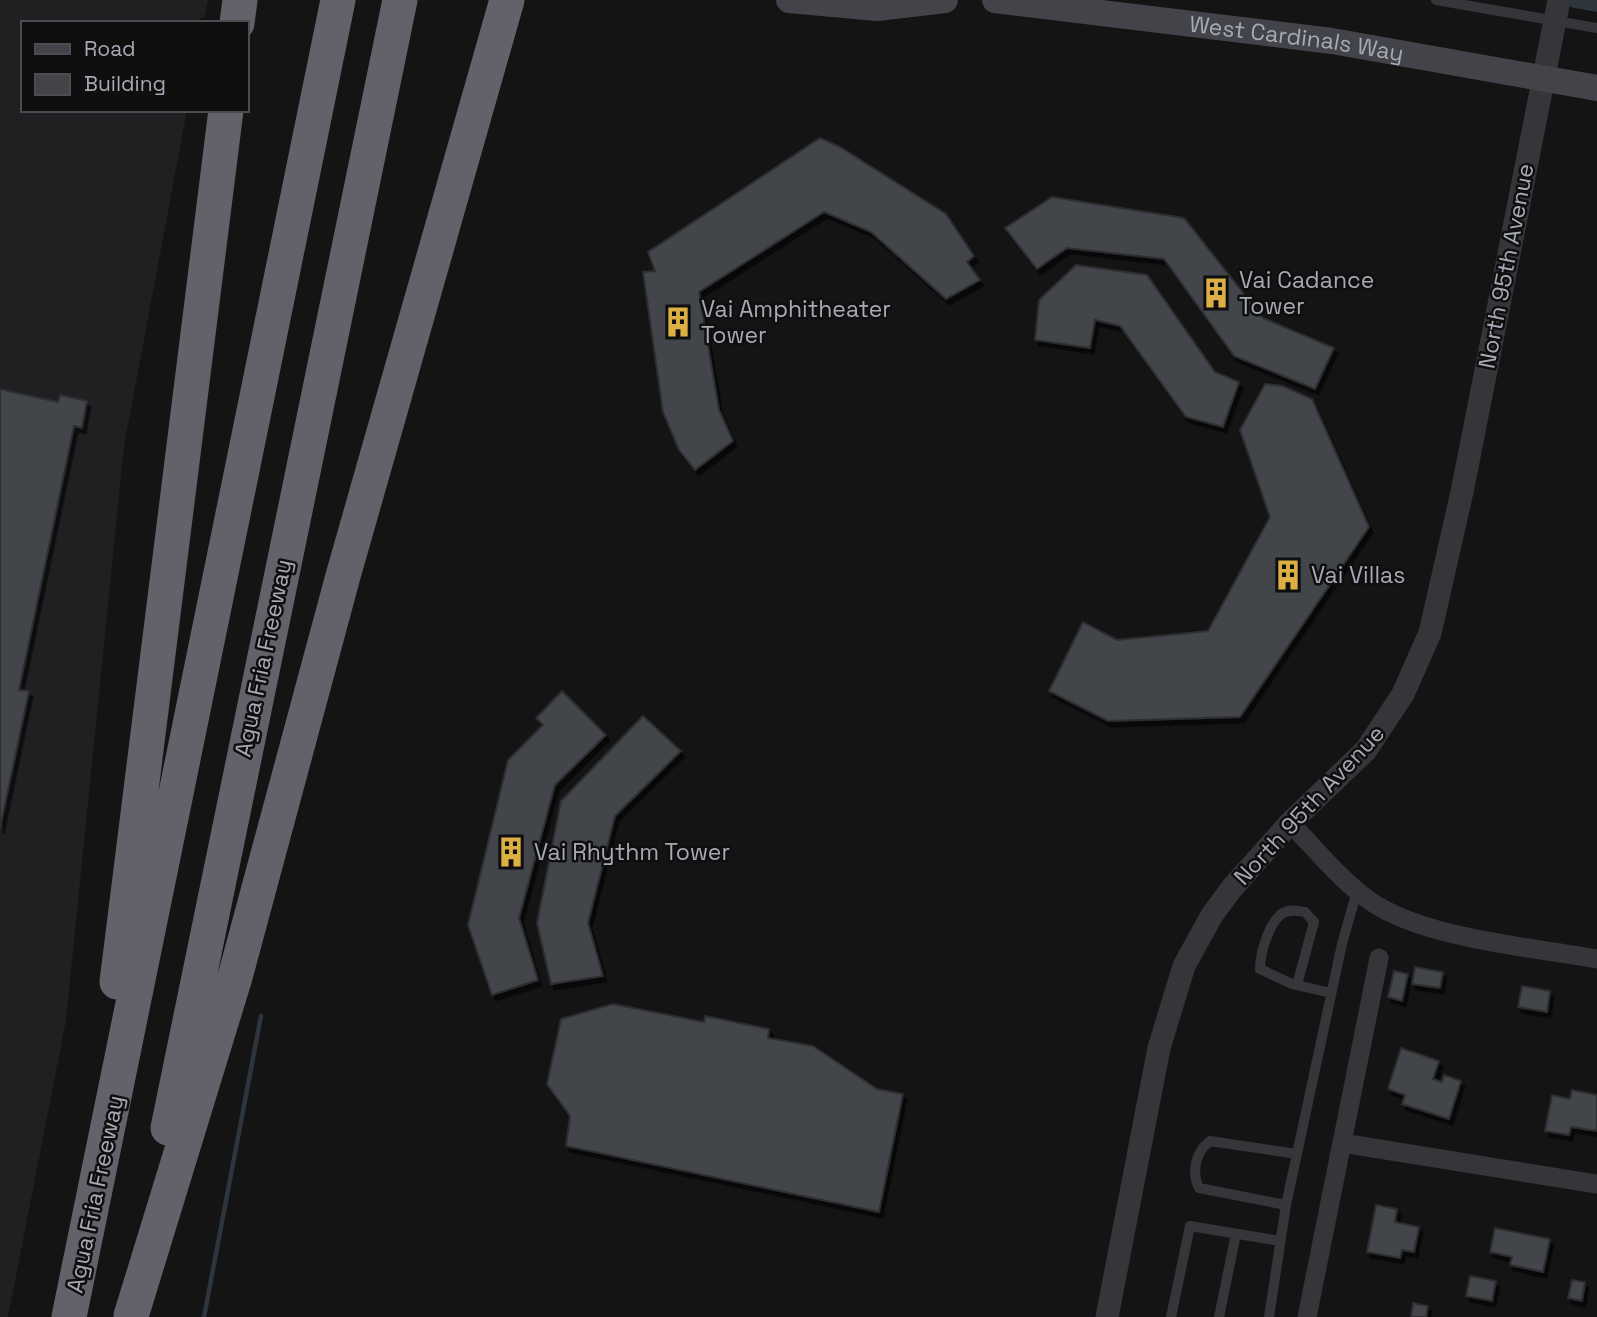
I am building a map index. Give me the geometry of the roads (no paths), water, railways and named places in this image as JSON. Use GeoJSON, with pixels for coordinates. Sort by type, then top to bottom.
{"type":"FeatureCollection","features":[{"type":"Feature","properties":{"kind":"highway"},"geometry":{"type":"LineString","coordinates":[[237,21],[240,0]]}},
{"type":"Feature","properties":{"kind":"highway","name":"Agua Fria Freeway"},"geometry":{"type":"LineString","coordinates":[[70,1312],[338,0]]}},
{"type":"Feature","properties":{"kind":"highway","name":"Agua Fria Freeway"},"geometry":{"type":"LineString","coordinates":[[131,1317],[239,772],[400,0]]}},
{"type":"Feature","properties":{"kind":"highway"},"geometry":{"type":"LineString","coordinates":[[131,1317],[236,977],[336,601],[507,0]]}},
{"type":"Feature","properties":{"kind":"highway"},"geometry":{"type":"LineString","coordinates":[[70,1312],[91,1124],[116,993],[226,112]]}},
{"type":"Feature","properties":{"kind":"main road"},"geometry":{"type":"LineString","coordinates":[[789,0],[877,8],[945,0]]}},
{"type":"Feature","properties":{"kind":"main road","name":"West Cardinals Way"},"geometry":{"type":"LineString","coordinates":[[995,0],[1286,34],[1597,88]]}},
{"type":"Feature","properties":{"kind":"street","name":"North 95th Avenue"},"geometry":{"type":"LineString","coordinates":[[1107,1317],[1159,1048],[1184,966],[1212,915],[1290,823],[1366,750],[1388,721],[1413,676],[1430,633],[1462,492],[1557,12]]}},
{"type":"Feature","properties":{"kind":"street"},"geometry":{"type":"LineString","coordinates":[[1290,823],[1357,891],[1396,915],[1448,932],[1597,959]]}},
{"type":"Feature","properties":{"kind":"street"},"geometry":{"type":"LineString","coordinates":[[1307,1317],[1379,958]]}},
{"type":"Feature","properties":{"kind":"street"},"geometry":{"type":"LineString","coordinates":[[1342,1143],[1597,1184]]}},
{"type":"Feature","properties":{"kind":"lane"},"geometry":{"type":"LineString","coordinates":[[1436,0],[1557,12],[1597,27]]}},
{"type":"Feature","properties":{"kind":"lane"},"geometry":{"type":"LineString","coordinates":[[1269,1317],[1286,1205],[1331,993],[1357,891]]}},
{"type":"Feature","properties":{"kind":"lane"},"geometry":{"type":"LineString","coordinates":[[1297,985],[1314,922],[1305,912],[1294,910],[1283,913],[1275,922],[1259,956],[1260,969],[1273,977],[1297,985],[1331,993]]}},
{"type":"Feature","properties":{"kind":"lane"},"geometry":{"type":"LineString","coordinates":[[1286,1205],[1199,1188],[1196,1181],[1196,1163],[1200,1152],[1210,1141],[1297,1154]]}},
{"type":"Feature","properties":{"kind":"lane"},"geometry":{"type":"LineString","coordinates":[[1171,1317],[1190,1226],[1280,1241]]}},
{"type":"Feature","properties":{"kind":"lane"},"geometry":{"type":"LineString","coordinates":[[1219,1317],[1236,1234]]}},
{"type":"Feature","properties":{"kind":"waterway"},"geometry":{"type":"LineString","coordinates":[[1575,0],[1597,4]]}},
{"type":"Feature","properties":{"kind":"waterway"},"geometry":{"type":"LineString","coordinates":[[204,1317],[261,1016]]}},
{"type":"Feature","properties":{"kind":"place","name":"Vai Cadance Tower"},"geometry":{"type":"Point","coordinates":[1216,293]}},
{"type":"Feature","properties":{"kind":"place","name":"Vai Amphitheater Tower"},"geometry":{"type":"Point","coordinates":[678,322]}},
{"type":"Feature","properties":{"kind":"place","name":"Vai Villas"},"geometry":{"type":"Point","coordinates":[1288,575]}},
{"type":"Feature","properties":{"kind":"place","name":"Vai Rhythm Tower"},"geometry":{"type":"Point","coordinates":[511,852]}}]}
